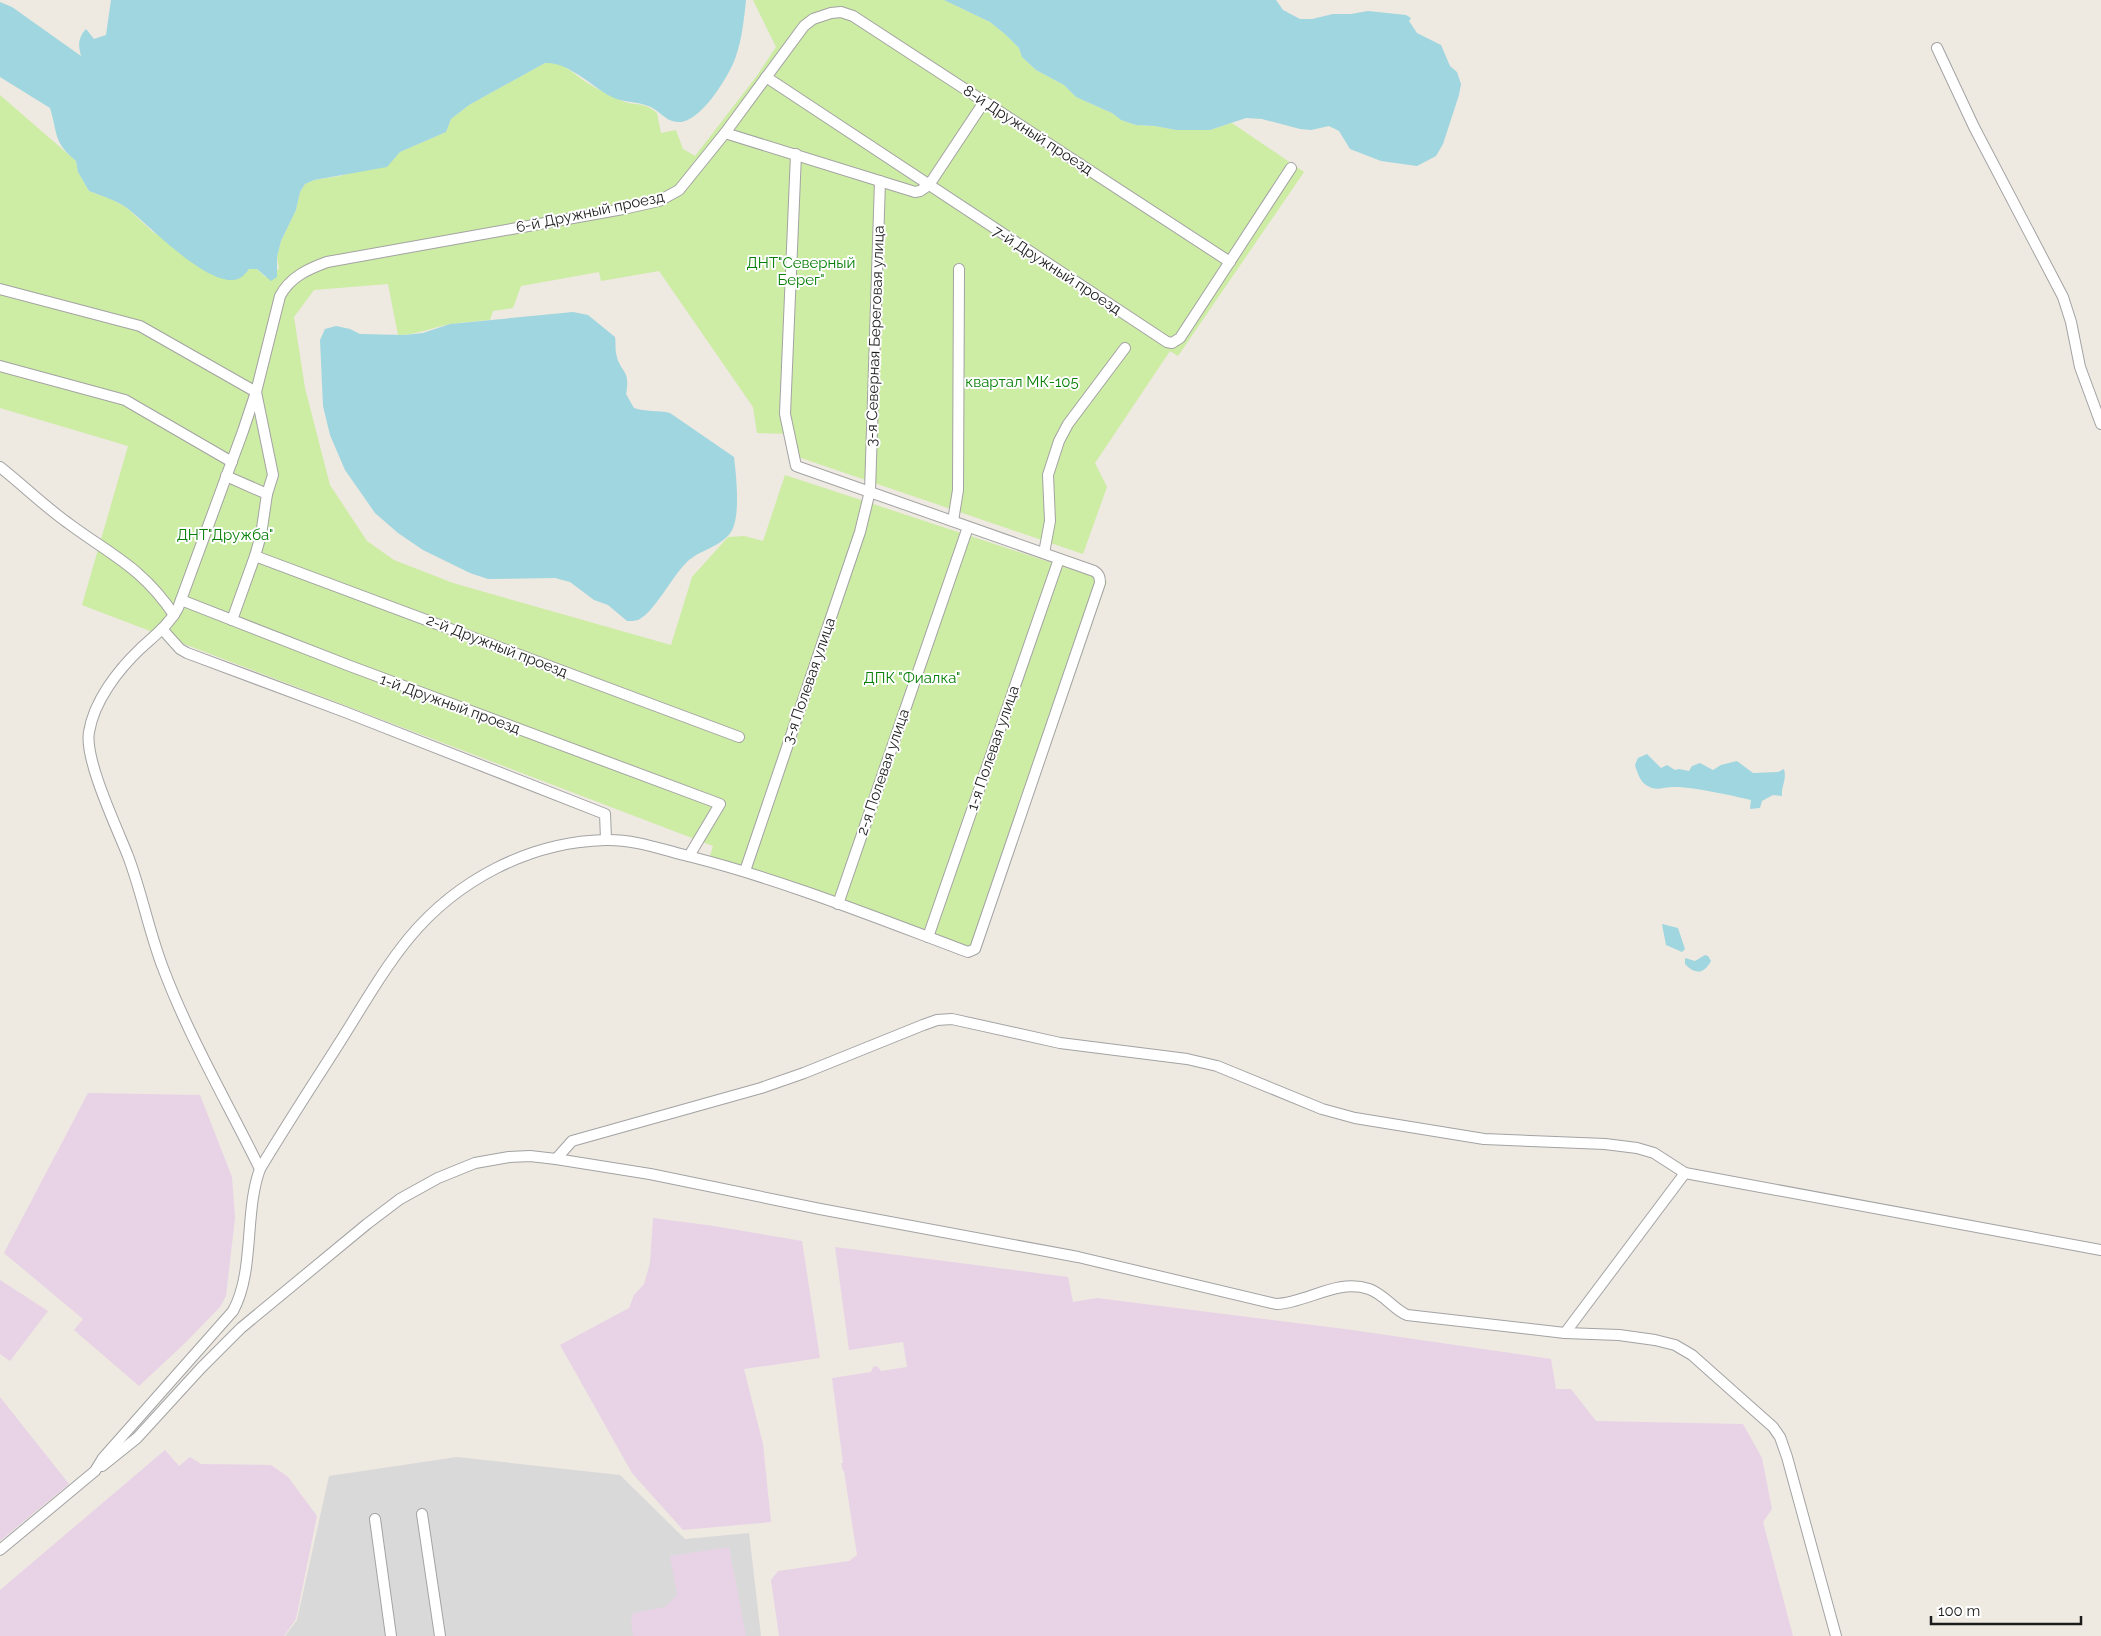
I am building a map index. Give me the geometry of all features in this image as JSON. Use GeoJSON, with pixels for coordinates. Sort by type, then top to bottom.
{"type":"FeatureCollection","features":[{"type":"Feature","properties":{"kind":"street","name":"8-й Дружный проезд"},"geometry":{"type":"LineString","coordinates":[[822,15],[841,12],[852,16],[1230,262]]}},
{"type":"Feature","properties":{"kind":"street","name":"6-й Дружный проезд"},"geometry":{"type":"LineString","coordinates":[[256,392],[277,306],[284,290],[297,276],[327,262],[659,201],[668,197],[684,184],[725,133],[799,31],[822,15]]}},
{"type":"Feature","properties":{"kind":"street"},"geometry":{"type":"LineString","coordinates":[[1937,48],[1974,127],[2063,297],[2072,322],[2080,367],[2101,424]]}},
{"type":"Feature","properties":{"kind":"street","name":"7-й Дружный проезд"},"geometry":{"type":"LineString","coordinates":[[766,77],[1167,342],[1172,343],[1180,338],[1291,168]]}},
{"type":"Feature","properties":{"kind":"street"},"geometry":{"type":"LineString","coordinates":[[725,133],[920,192],[929,185],[984,102]]}},
{"type":"Feature","properties":{"kind":"street"},"geometry":{"type":"LineString","coordinates":[[95,1471],[103,1458],[236,1306],[242,1290],[254,1188],[260,1168],[387,968],[410,938],[436,910],[475,880],[508,862],[566,844],[606,840],[642,843],[745,871],[968,952],[975,949],[1100,584],[1098,574],[1044,553],[796,466],[785,414],[796,154]]}},
{"type":"Feature","properties":{"kind":"street","name":"3-я Северная Береговая улица"},"geometry":{"type":"LineString","coordinates":[[870,491],[880,181]]}},
{"type":"Feature","properties":{"kind":"street"},"geometry":{"type":"LineString","coordinates":[[952,521],[958,490],[959,270]]}},
{"type":"Feature","properties":{"kind":"street"},"geometry":{"type":"LineString","coordinates":[[0,289],[140,326],[256,392],[273,475],[267,494],[256,556],[232,620]]}},
{"type":"Feature","properties":{"kind":"street"},"geometry":{"type":"LineString","coordinates":[[1044,553],[1050,520],[1048,475],[1056,446],[1068,424],[1125,348]]}},
{"type":"Feature","properties":{"kind":"street"},"geometry":{"type":"LineString","coordinates":[[0,366],[125,400],[232,462]]}},
{"type":"Feature","properties":{"kind":"street"},"geometry":{"type":"LineString","coordinates":[[256,392],[232,462],[174,615],[128,661],[113,679],[93,718],[89,732],[89,747],[98,780],[130,859],[153,943],[163,970],[260,1168]]}},
{"type":"Feature","properties":{"kind":"street"},"geometry":{"type":"LineString","coordinates":[[0,467],[66,522],[143,576],[162,596],[174,615]]}},
{"type":"Feature","properties":{"kind":"street"},"geometry":{"type":"LineString","coordinates":[[226,476],[267,494]]}},
{"type":"Feature","properties":{"kind":"street","name":"3-я Полевая улица"},"geometry":{"type":"LineString","coordinates":[[745,871],[860,532],[870,491]]}},
{"type":"Feature","properties":{"kind":"street","name":"2-я Полевая улица"},"geometry":{"type":"LineString","coordinates":[[838,904],[968,527]]}},
{"type":"Feature","properties":{"kind":"street","name":"2-й Дружный проезд"},"geometry":{"type":"LineString","coordinates":[[256,556],[739,737]]}},
{"type":"Feature","properties":{"kind":"street","name":"1-я Полевая улица"},"geometry":{"type":"LineString","coordinates":[[928,937],[1059,559]]}},
{"type":"Feature","properties":{"kind":"street","name":"1-й Дружный проезд"},"geometry":{"type":"LineString","coordinates":[[181,600],[350,666],[720,804],[689,856]]}},
{"type":"Feature","properties":{"kind":"street"},"geometry":{"type":"LineString","coordinates":[[162,629],[180,649],[187,653],[345,712],[605,814],[606,840]]}},
{"type":"Feature","properties":{"kind":"street"},"geometry":{"type":"LineString","coordinates":[[556,1159],[572,1142],[761,1088],[804,1073],[923,1025],[937,1020],[952,1019],[1060,1043],[1187,1059],[1217,1066],[1322,1109],[1355,1118],[1484,1139],[1605,1144],[1637,1148],[1654,1153],[1685,1173],[2101,1250]]}},
{"type":"Feature","properties":{"kind":"street"},"geometry":{"type":"LineString","coordinates":[[0,1550],[137,1438],[206,1362],[241,1328],[367,1224],[400,1199],[438,1178],[475,1163],[516,1157],[556,1159],[650,1174],[829,1211],[1078,1257],[1276,1304],[1296,1302],[1331,1289],[1360,1287],[1371,1290],[1398,1311],[1407,1315],[1565,1333],[1620,1335],[1675,1345],[1692,1355],[1773,1427],[1780,1437],[1836,1636]]}},
{"type":"Feature","properties":{"kind":"street"},"geometry":{"type":"LineString","coordinates":[[1565,1333],[1685,1173]]}},
{"type":"Feature","properties":{"kind":"street"},"geometry":{"type":"LineString","coordinates":[[422,1514],[440,1636]]}},
{"type":"Feature","properties":{"kind":"street"},"geometry":{"type":"LineString","coordinates":[[375,1519],[391,1636]]}},
{"type":"Feature","properties":{"kind":"shaded area"},"geometry":{"type":"Polygon","coordinates":[[[88,1093],[200,1095],[232,1177],[235,1218],[226,1296],[220,1307],[139,1386],[74,1330],[83,1319],[4,1253],[88,1093]]]}},
{"type":"Feature","properties":{"kind":"shaded area"},"geometry":{"type":"Polygon","coordinates":[[[653,1218],[802,1241],[820,1358],[744,1369],[763,1444],[771,1522],[683,1530],[632,1473],[560,1345],[629,1308],[634,1295],[644,1284],[650,1263],[653,1218]]]}},
{"type":"Feature","properties":{"kind":"shaded area"},"geometry":{"type":"Polygon","coordinates":[[[835,1247],[1068,1277],[1073,1302],[1097,1298],[1345,1329],[1551,1359],[1556,1389],[1571,1389],[1596,1421],[1743,1424],[1762,1458],[1772,1509],[1763,1522],[1793,1636],[779,1636],[771,1580],[778,1571],[849,1561],[857,1555],[844,1471],[841,1463],[843,1463],[832,1378],[871,1372],[873,1367],[877,1366],[881,1371],[907,1367],[903,1342],[849,1350],[835,1247]]]}},
{"type":"Feature","properties":{"kind":"shaded area"},"geometry":{"type":"Polygon","coordinates":[[[0,1280],[48,1311],[10,1361],[0,1354],[0,1280]]]}},
{"type":"Feature","properties":{"kind":"shaded area"},"geometry":{"type":"Polygon","coordinates":[[[0,1397],[69,1484],[0,1541],[0,1397]]]}},
{"type":"Feature","properties":{"kind":"shaded area"},"geometry":{"type":"Polygon","coordinates":[[[165,1450],[179,1466],[190,1457],[201,1464],[271,1465],[288,1477],[317,1516],[296,1619],[284,1636],[0,1636],[0,1590],[165,1450]]]}},
{"type":"Feature","properties":{"kind":"shaded area"},"geometry":{"type":"Polygon","coordinates":[[[457,1457],[620,1475],[685,1539],[749,1533],[761,1636],[285,1636],[297,1620],[329,1476],[457,1457]]]}},
{"type":"Feature","properties":{"kind":"shaded area"},"geometry":{"type":"Polygon","coordinates":[[[729,1547],[746,1636],[633,1636],[631,1622],[633,1613],[665,1607],[677,1595],[670,1556],[729,1547]]]}},
{"type":"Feature","properties":{"kind":"green space"},"geometry":{"type":"Polygon","coordinates":[[[753,0],[944,0],[990,22],[1019,48],[1022,57],[1036,70],[1064,85],[1076,97],[1112,113],[1121,120],[1136,125],[1176,130],[1210,130],[1232,123],[1304,172],[1178,356],[1170,351],[1095,463],[1107,487],[1083,554],[798,457],[795,434],[757,433],[753,407],[659,271],[601,281],[599,272],[521,286],[513,308],[493,311],[490,320],[451,324],[405,335],[398,335],[388,284],[314,290],[294,317],[305,388],[330,485],[367,541],[394,560],[453,583],[671,645],[692,577],[728,537],[744,536],[763,541],[785,475],[1107,581],[979,953],[969,957],[747,876],[742,868],[710,856],[713,846],[82,605],[128,446],[0,408],[0,95],[76,161],[78,172],[89,191],[113,200],[127,208],[154,233],[244,275],[249,269],[257,269],[265,277],[279,269],[277,257],[281,241],[296,210],[300,192],[305,184],[314,180],[340,176],[392,161],[400,152],[446,132],[451,119],[469,105],[545,63],[562,66],[610,95],[625,102],[645,106],[657,113],[661,133],[676,130],[683,149],[695,156],[756,77],[776,47],[753,0]]]}},
{"type":"Feature","properties":{"kind":"water"},"geometry":{"type":"Polygon","coordinates":[[[111,0],[746,0],[744,22],[738,49],[728,75],[713,97],[696,115],[687,121],[673,121],[648,106],[613,98],[569,69],[553,63],[545,63],[469,105],[451,119],[446,132],[400,152],[387,167],[314,180],[305,184],[300,192],[296,210],[281,241],[277,257],[277,277],[271,281],[257,269],[249,269],[238,279],[226,280],[212,275],[180,254],[127,208],[114,200],[89,191],[78,172],[76,161],[63,148],[57,137],[50,108],[0,77],[0,2],[12,7],[81,56],[79,42],[81,35],[86,29],[94,39],[106,35],[111,0]]]}},
{"type":"Feature","properties":{"kind":"water"},"geometry":{"type":"Polygon","coordinates":[[[944,0],[1276,0],[1283,10],[1300,19],[1368,11],[1406,15],[1411,18],[1409,21],[1417,33],[1441,45],[1450,66],[1457,72],[1461,84],[1443,144],[1436,156],[1417,166],[1381,161],[1350,149],[1339,131],[1329,126],[1311,130],[1300,129],[1262,119],[1246,118],[1210,130],[1176,130],[1136,125],[1121,120],[1112,113],[1076,97],[1064,85],[1036,70],[1022,57],[1019,48],[990,22],[944,0]]]}},
{"type":"Feature","properties":{"kind":"water"},"geometry":{"type":"Polygon","coordinates":[[[573,312],[588,315],[615,337],[618,360],[627,380],[626,394],[634,408],[670,413],[734,457],[737,506],[731,532],[722,541],[687,562],[657,602],[644,616],[637,620],[627,621],[608,605],[594,600],[570,582],[555,578],[488,579],[470,573],[423,550],[398,533],[375,513],[345,470],[330,435],[323,406],[320,340],[325,329],[336,326],[350,329],[360,334],[404,335],[423,333],[450,324],[573,312]]]}},
{"type":"Feature","properties":{"kind":"water"},"geometry":{"type":"Polygon","coordinates":[[[1647,754],[1661,768],[1667,765],[1675,770],[1689,771],[1692,766],[1700,763],[1713,770],[1721,765],[1737,761],[1753,773],[1778,772],[1784,769],[1785,776],[1782,796],[1773,795],[1762,801],[1760,808],[1750,809],[1751,800],[1733,796],[1682,787],[1653,788],[1642,781],[1635,765],[1638,758],[1647,754]]]}},
{"type":"Feature","properties":{"kind":"water"},"geometry":{"type":"Polygon","coordinates":[[[1662,924],[1678,928],[1685,949],[1682,952],[1666,945],[1662,924]]]}},
{"type":"Feature","properties":{"kind":"water"},"geometry":{"type":"Polygon","coordinates":[[[1705,955],[1711,961],[1702,971],[1692,970],[1685,964],[1685,958],[1695,961],[1705,955]]]}},
{"type":"Feature","properties":{"kind":"park label","name":"ДНТ\"Северный Берег\""},"geometry":{"type":"Point","coordinates":[801,272]}},
{"type":"Feature","properties":{"kind":"park label","name":"квартал МК-105"},"geometry":{"type":"Point","coordinates":[1022,382]}},
{"type":"Feature","properties":{"kind":"park label","name":"ДНТ\"Дружба\""},"geometry":{"type":"Point","coordinates":[225,535]}},
{"type":"Feature","properties":{"kind":"park label","name":"ДПК \"Фиалка\""},"geometry":{"type":"Point","coordinates":[912,678]}}]}
